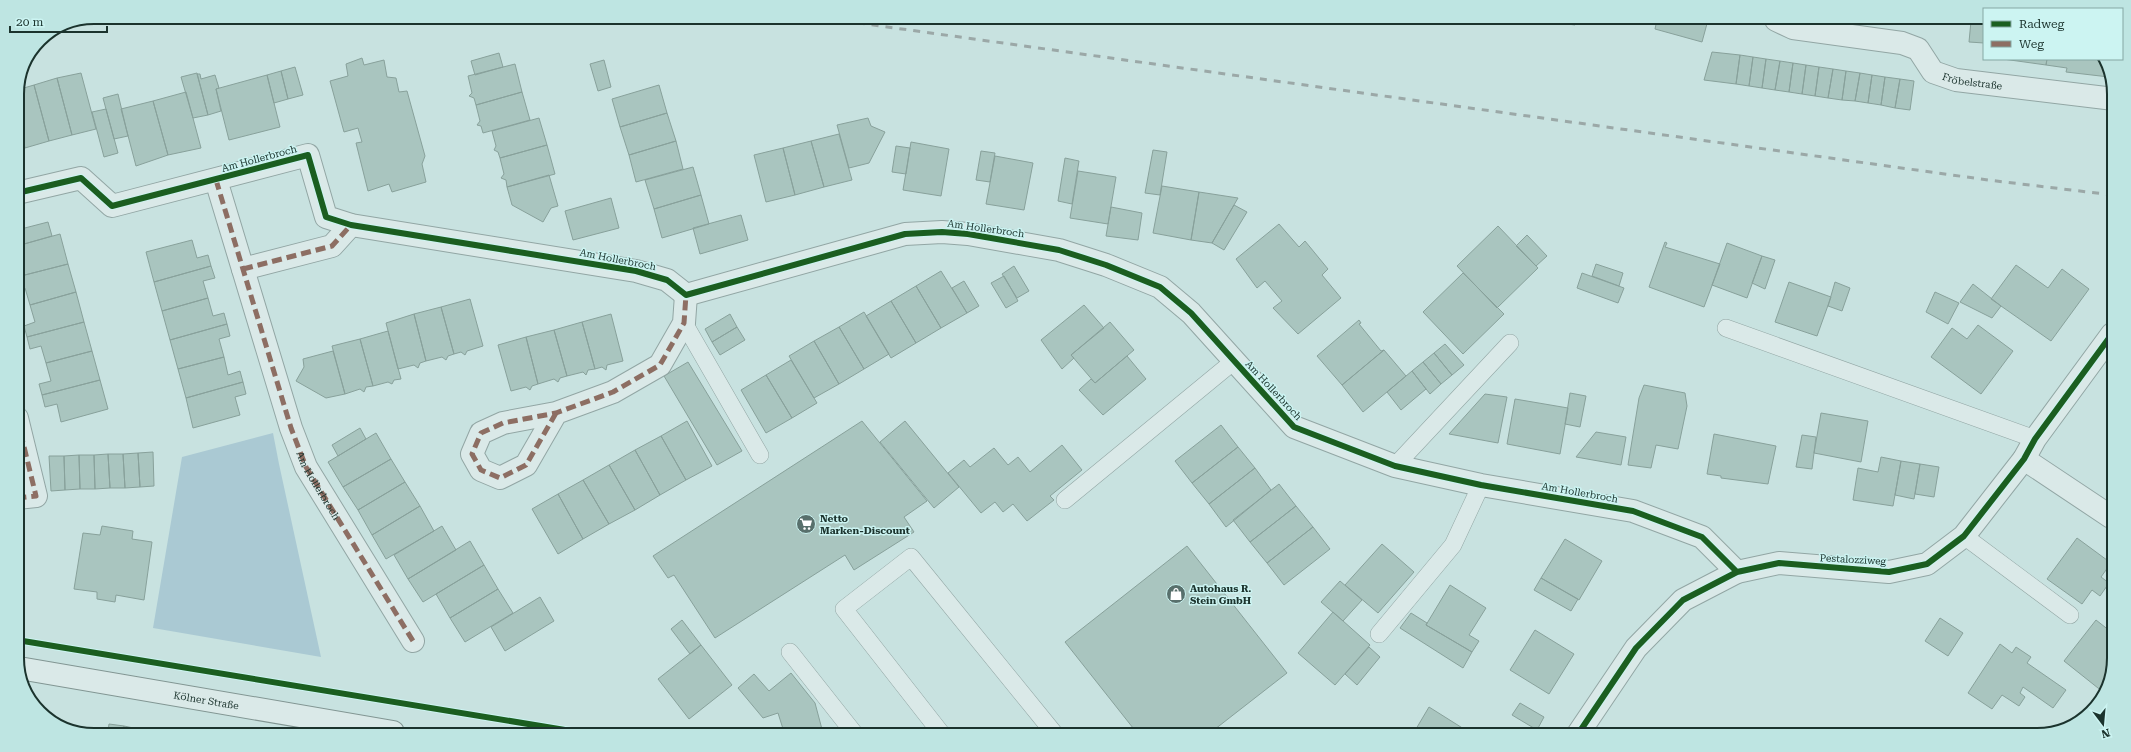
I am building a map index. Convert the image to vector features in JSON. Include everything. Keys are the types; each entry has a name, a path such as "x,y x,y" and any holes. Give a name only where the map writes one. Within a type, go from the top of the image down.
{"street":[{"name":"Fröbelstraße","path":"1784,24 1793,28 1902,43 1918,49 1933,72 1956,80 2107,98"},
{"name":"Am Hollerbroch","path":"24,191 81,178 112,206 308,155 326,217 351,225 636,271 667,280 686,294 905,234 942,232 968,234 1059,250 1106,265 1160,287 1191,313 1294,428 1395,466 1481,485 1633,511 1702,537 1737,572"},
{"name":"Am Hollerbroch","path":"216,180 291,428 306,468 413,642"},
{"path":"243,269 332,246 351,225"},
{"path":"556,413 613,392 660,365 684,323 686,294"},
{"name":"Pestalozziweg","path":"1582,728 1636,648 1667,616 1683,600 1737,572 1779,563 1889,572 1927,564 1964,536 2024,459 2035,439 2107,341"},
{"path":"24,447 36,496 24,497"},
{"path":"2024,459 2107,514"},
{"name":"Kölner Straße","path":"25,669 371,728"}],"lane":[{"path":"684,323 760,455"},
{"path":"1726,328 2035,439"},
{"path":"1395,466 1510,343"},
{"path":"1065,500 1234,361"},
{"path":"1379,634 1453,545 1481,485"},
{"path":"1964,536 2070,615"},
{"path":"937,728 844,609 912,557 1050,728"},
{"path":"790,652 850,728"}],"shaded area":[{"path":"273,433 321,657 153,628 182,457"}],"building":[{"path":"1656,24 1707,24 1702,42 1655,29"},
{"path":"1971,24 1983,24 1983,43 1969,42"},
{"path":"1712,52 1740,55 1736,84 1704,80"},
{"path":"499,53 503,67 475,75 471,61"},
{"path":"1740,55 1753,57 1749,86 1736,84"},
{"path":"1753,57 1766,59 1762,88 1749,86"},
{"path":"362,58 364,65 384,60 387,77 396,78 399,92 407,91 425,156 422,164 426,182 392,192 389,184 368,191 356,143 362,142 358,128 344,132 330,81 348,76 346,64"},
{"path":"1766,59 1780,61 1775,90 1762,88"},
{"path":"604,60 611,87 598,91 590,64"},
{"path":"2010,60 2047,60 2046,65"},
{"path":"2047,60 2098,60 2104,76 2066,72 2067,68 2046,65"},
{"path":"1780,61 1793,63 1789,92 1775,90"},
{"path":"1793,63 1806,65 1802,94 1789,92"},
{"path":"515,64 522,92 476,105 474,98 469,96 472,93 468,76"},
{"path":"1806,65 1819,67 1815,96 1802,94"},
{"path":"295,67 303,95 288,99 281,71"},
{"path":"1819,67 1833,69 1828,98 1815,96"},
{"path":"1833,69 1846,71 1842,100 1828,98"},
{"path":"281,71 288,99 274,103 267,75"},
{"path":"1846,71 1860,73 1855,101 1842,100"},
{"path":"81,73 96,129 72,135 57,78"},
{"path":"197,73 208,115 193,118 181,77"},
{"path":"1860,73 1872,75 1868,103 1855,101"},
{"path":"197,74 200,74 201,79 215,75 219,88 216,89 221,111 208,115"},
{"path":"267,75 280,127 229,140 216,89"},
{"path":"1872,75 1885,77 1881,105 1868,103"},
{"path":"1885,77 1900,79 1895,108 1881,105"},
{"path":"57,78 72,135 49,141 34,85"},
{"path":"1900,79 1914,81 1910,110 1895,108"},
{"path":"34,85 49,141 25,148 24,144 25,88"},
{"path":"659,85 667,113 620,127 612,99"},
{"path":"186,92 201,148 168,155 153,101"},
{"path":"522,92 530,120 483,133 481,126 477,125 480,121 476,105"},
{"path":"118,94 128,136 114,139 103,98"},
{"path":"153,101 168,155 136,166 121,109"},
{"path":"106,109 118,153 104,157 92,112"},
{"path":"667,113 676,141 629,155 620,127"},
{"path":"539,118 547,145 500,158 498,152 494,150 496,146 492,131"},
{"path":"868,118 871,126 885,132 869,163 849,168 837,125"},
{"path":"839,134 852,180 824,187 811,141"},
{"path":"676,141 683,169 636,182 629,155"},
{"path":"811,141 824,187 795,195 783,148"},
{"path":"911,142 949,149 941,196 903,190"},
{"path":"547,145 555,174 507,187 506,180 501,178 504,174 500,158"},
{"path":"896,146 910,148 906,174 892,172"},
{"path":"783,148 795,195 766,202 754,155"},
{"path":"1153,150 1167,152 1160,195 1145,193"},
{"path":"981,151 995,153 990,182 976,180"},
{"path":"995,156 1033,163 1024,210 986,204"},
{"path":"1065,158 1079,161 1072,204 1058,201"},
{"path":"693,167 701,195 654,209 645,180"},
{"path":"1078,171 1116,177 1108,224 1070,218"},
{"path":"549,175 558,206 551,208 543,222 512,205 507,187"},
{"path":"1162,186 1199,192 1191,240 1153,233"},
{"path":"1199,192 1238,198 1212,243 1191,240"},
{"path":"701,195 709,224 662,238 654,209"},
{"path":"611,198 619,228 573,240 565,211"},
{"path":"1234,205 1247,212 1224,250 1212,243"},
{"path":"1111,207 1142,213 1138,240 1106,236"},
{"path":"741,215 748,240 700,254 693,228"},
{"path":"48,222 52,236 24,244 24,228"},
{"path":"1279,224 1299,247 1305,241 1328,269 1322,275 1341,298 1298,334 1273,308 1282,301 1265,281 1257,288 1236,259"},
{"path":"1498,226 1538,268 1497,308 1457,266"},
{"path":"60,234 68,264 24,275 24,244"},
{"path":"1527,235 1547,256 1536,266 1516,246"},
{"path":"192,240 197,258 208,255 211,266 154,282 146,252"},
{"path":"1665,242 1667,243 1665,247 1720,264 1704,307 1649,287"},
{"path":"1727,243 1762,256 1747,298 1712,285"},
{"path":"1762,256 1775,260 1765,289 1752,283"},
{"path":"68,264 76,292 30,305 24,288 24,275"},
{"path":"1596,264 1623,273 1619,286 1592,276"},
{"path":"2016,265 2048,288 2062,269 2089,289 2051,341 1991,299"},
{"path":"211,266 215,278 203,281 208,298 162,311 154,282"},
{"path":"1014,266 1029,291 1017,298 1002,274"},
{"path":"941,271 967,313 941,328 916,286"},
{"path":"1463,273 1504,314 1463,354 1423,312"},
{"path":"1582,273 1624,288 1618,303 1577,288"},
{"path":"1004,276 1018,301 1006,308 991,283"},
{"path":"964,281 979,306 967,313 952,288"},
{"path":"1789,282 1831,297 1817,336 1775,322"},
{"path":"1835,282 1850,288 1842,311 1828,306"},
{"path":"1973,284 2001,306 1992,318 1960,302"},
{"path":"916,286 941,328 916,343 891,301"},
{"path":"76,292 84,322 27,337 24,326 35,322 30,305"},
{"path":"1935,292 1959,303 1948,324 1926,312"},
{"path":"208,298 213,316 224,313 227,324 170,340 162,311"},
{"path":"470,299 483,346 467,351 465,355 461,352 454,354 441,307"},
{"path":"891,301 916,343 891,358 866,316"},
{"path":"1084,305 1104,328 1071,355 1074,358 1062,369 1041,340"},
{"path":"441,307 454,354 448,356 446,360 442,357 426,361 414,314"},
{"path":"864,312 889,354 864,369 839,327"},
{"path":"414,314 426,361 420,363 418,368 414,365 398,369 386,323"},
{"path":"611,314 623,361 607,365 606,370 602,367 595,369 582,322"},
{"path":"730,314 737,327 712,342 705,329"},
{"path":"1359,320 1361,323 1359,324 1381,351 1384,350 1342,385 1317,356"},
{"path":"84,322 92,351 46,363 41,346 30,349 27,337"},
{"path":"582,322 595,369 588,370 586,375 583,372 567,376 554,330"},
{"path":"1110,322 1134,350 1095,383 1071,355"},
{"path":"227,324 230,336 219,339 224,357 178,369 170,340"},
{"path":"1978,325 2013,351 1981,394 1931,357 1952,328 1967,339"},
{"path":"737,327 745,340 720,355 712,342"},
{"path":"839,327 864,369 839,384 814,341"},
{"path":"554,330 567,376 560,378 558,382 554,379 538,384 526,337"},
{"path":"388,331 401,379 394,380 392,384 388,382 373,386 360,339"},
{"path":"526,337 538,384 532,386 530,390 526,387 511,391 498,345"},
{"path":"360,339 373,386 366,387 364,392 360,389 345,394 332,346"},
{"path":"814,341 839,384 814,398 789,356"},
{"path":"1445,344 1464,365 1452,375 1434,353"},
{"path":"1384,350 1406,376 1363,412 1342,385"},
{"path":"92,351 100,380 42,395 39,384 51,381 46,363"},
{"path":"333,351 345,394 326,398 296,381 304,367 303,359"},
{"path":"1434,353 1452,375 1441,384 1423,362"},
{"path":"1127,356 1146,379 1103,415 1079,390 1091,379 1095,383"},
{"path":"224,357 228,375 240,371 243,382 186,398 178,369"},
{"path":"791,360 817,403 792,418 766,375"},
{"path":"688,362 742,451 717,465 664,376"},
{"path":"1423,362 1441,384 1430,394 1412,371"},
{"path":"1412,371 1426,389 1401,410 1387,392"},
{"path":"766,375 792,418 766,433 741,390"},
{"path":"100,380 108,409 61,422 57,404 45,407 42,395"},
{"path":"243,382 246,394 235,397 240,415 193,428 186,398"},
{"path":"1644,385 1685,393 1687,406 1678,449 1656,445 1651,468 1628,465 1639,398"},
{"path":"1570,393 1586,396 1580,427 1565,424"},
{"path":"1485,394 1507,397 1498,443 1449,434"},
{"path":"1515,399 1568,408 1560,454 1507,444"},
{"path":"1821,413 1868,421 1861,462 1814,453"},
{"path":"687,421 712,466 686,480 661,436"},
{"name":"Netto Marken-Discount","path":"862,421 927,501 904,517 914,532 854,570 845,555 715,638 674,575 668,578 653,556"},
{"path":"905,421 959,487 934,508 880,442"},
{"path":"1221,425 1238,447 1192,483 1175,461"},
{"path":"360,428 366,439 338,456 332,445"},
{"path":"1596,432 1626,437 1621,465 1576,457"},
{"path":"376,433 391,459 343,487 328,462"},
{"path":"1714,434 1776,446 1768,484 1721,478 1721,476 1707,474"},
{"path":"1802,435 1816,437 1812,469 1796,467"},
{"path":"661,436 686,480 660,495 635,450"},
{"path":"1062,445 1082,470 1050,496 1054,500 1027,521 1013,504 1003,512 995,502 981,513 948,473 964,460 970,467 994,448 1008,465 1018,457 1030,472"},
{"path":"1238,447 1255,468 1209,504 1192,483"},
{"path":"635,450 660,495 635,510 609,465"},
{"path":"153,452 154,486 140,487 138,453"},
{"path":"138,453 140,487 125,488 123,454"},
{"path":"108,454 123,454 125,488 110,488"},
{"path":"108,454 110,488 95,489 94,455"},
{"path":"79,455 80,489 65,490 64,456"},
{"path":"79,455 94,455 95,489 80,489"},
{"path":"49,456 64,456 65,490 51,491"},
{"path":"1881,457 1901,461 1893,506 1853,500 1858,468 1878,472"},
{"path":"391,459 405,482 358,510 343,487"},
{"path":"1901,461 1920,464 1914,499 1895,495"},
{"path":"1920,464 1939,467 1934,497 1915,494"},
{"path":"609,465 635,510 609,524 583,480"},
{"path":"1255,468 1271,490 1226,527 1209,504"},
{"path":"583,480 609,524 583,539 558,494"},
{"path":"405,482 420,506 372,535 358,510"},
{"path":"1279,484 1296,506 1250,542 1233,520"},
{"path":"558,494 583,539 558,554 532,509"},
{"path":"420,506 434,531 386,559 372,535"},
{"path":"1296,506 1313,527 1267,563 1250,542"},
{"path":"102,526 133,531 132,539 152,542 144,600 116,595 115,602 97,599 97,592 74,589 83,533 100,535"},
{"path":"442,526 456,550 408,579 394,555"},
{"path":"1313,527 1330,549 1284,585 1267,563"},
{"path":"2077,538 2107,560 2107,569 2101,577 2107,582 2107,586 2100,596 2092,590 2082,604 2047,579"},
{"path":"1565,539 1602,561 1579,600 1541,578"},
{"path":"470,541 484,565 423,602 408,579"},
{"path":"1382,544 1414,572 1378,613 1345,585"},
{"name":"Autohaus R. Stein GmbH","path":"1187,546 1287,673 1216,728 1133,728 1065,642"},
{"path":"484,565 498,589 450,618 436,594"},
{"path":"1541,578 1578,599 1571,611 1534,590"},
{"path":"1340,581 1362,600 1343,621 1321,602"},
{"path":"1450,585 1486,608 1469,635 1479,641 1472,652 1426,625"},
{"path":"498,589 513,613 465,642 450,618"},
{"path":"540,597 554,621 505,651 491,627"},
{"path":"1333,612 1370,645 1335,685 1298,653"},
{"path":"1411,613 1427,623 1426,625 1472,652 1463,668 1400,628"},
{"path":"1940,618 1963,633 1948,656 1925,641"},
{"path":"682,620 701,645 690,654 671,629"},
{"path":"2096,620 2107,629 2107,658 2105,676 2100,689 2064,661"},
{"path":"1535,630 1574,654 1549,694 1510,670"},
{"path":"2000,644 2012,653 2016,647 2031,657 2027,663 2066,690 2053,708 2023,687 2020,693 2025,697 2019,706 2002,695 1992,709 1968,693"},
{"path":"701,645 732,685 689,719 658,679"},
{"path":"1369,647 1380,657 1357,685 1345,674"},
{"path":"791,673 815,703 822,728 783,728 778,713 763,718 738,688 754,674 769,691"},
{"path":"1520,703 1544,717 1538,728 1534,728 1512,715"},
{"path":"1429,707 1462,728 1417,728"},
{"path":"109,724 124,726 124,728 108,728"}],"railway":[{"path":"866,24 1988,180 2107,194"}],"marked path":[{"path":"216,180 291,428 306,467 413,641"},
{"path":"243,269 332,246 351,225"},
{"path":"556,413 526,465 500,478 481,470 472,454 481,433 503,423 556,413 613,392 660,365 684,323 686,295"},
{"path":"24,447 36,496 24,497"}],"cycle path":[{"path":"24,191 81,178 112,206 308,155 326,217 351,225 636,271 667,280 686,295 905,234 942,232 968,234 1059,250 1106,265 1160,287 1191,313 1294,427 1395,466 1481,485 1633,511 1702,537 1737,572"},
{"path":"1582,728 1636,648 1683,600 1737,572 1779,563 1889,572 1927,564 1964,536 2024,459 2035,439 2107,341"},
{"path":"24,641 553,728"}],"place":[{"name":"Netto Marken-Discount","path":"806,524"},
{"name":"Autohaus R. Stein GmbH","path":"1176,594"}]}
